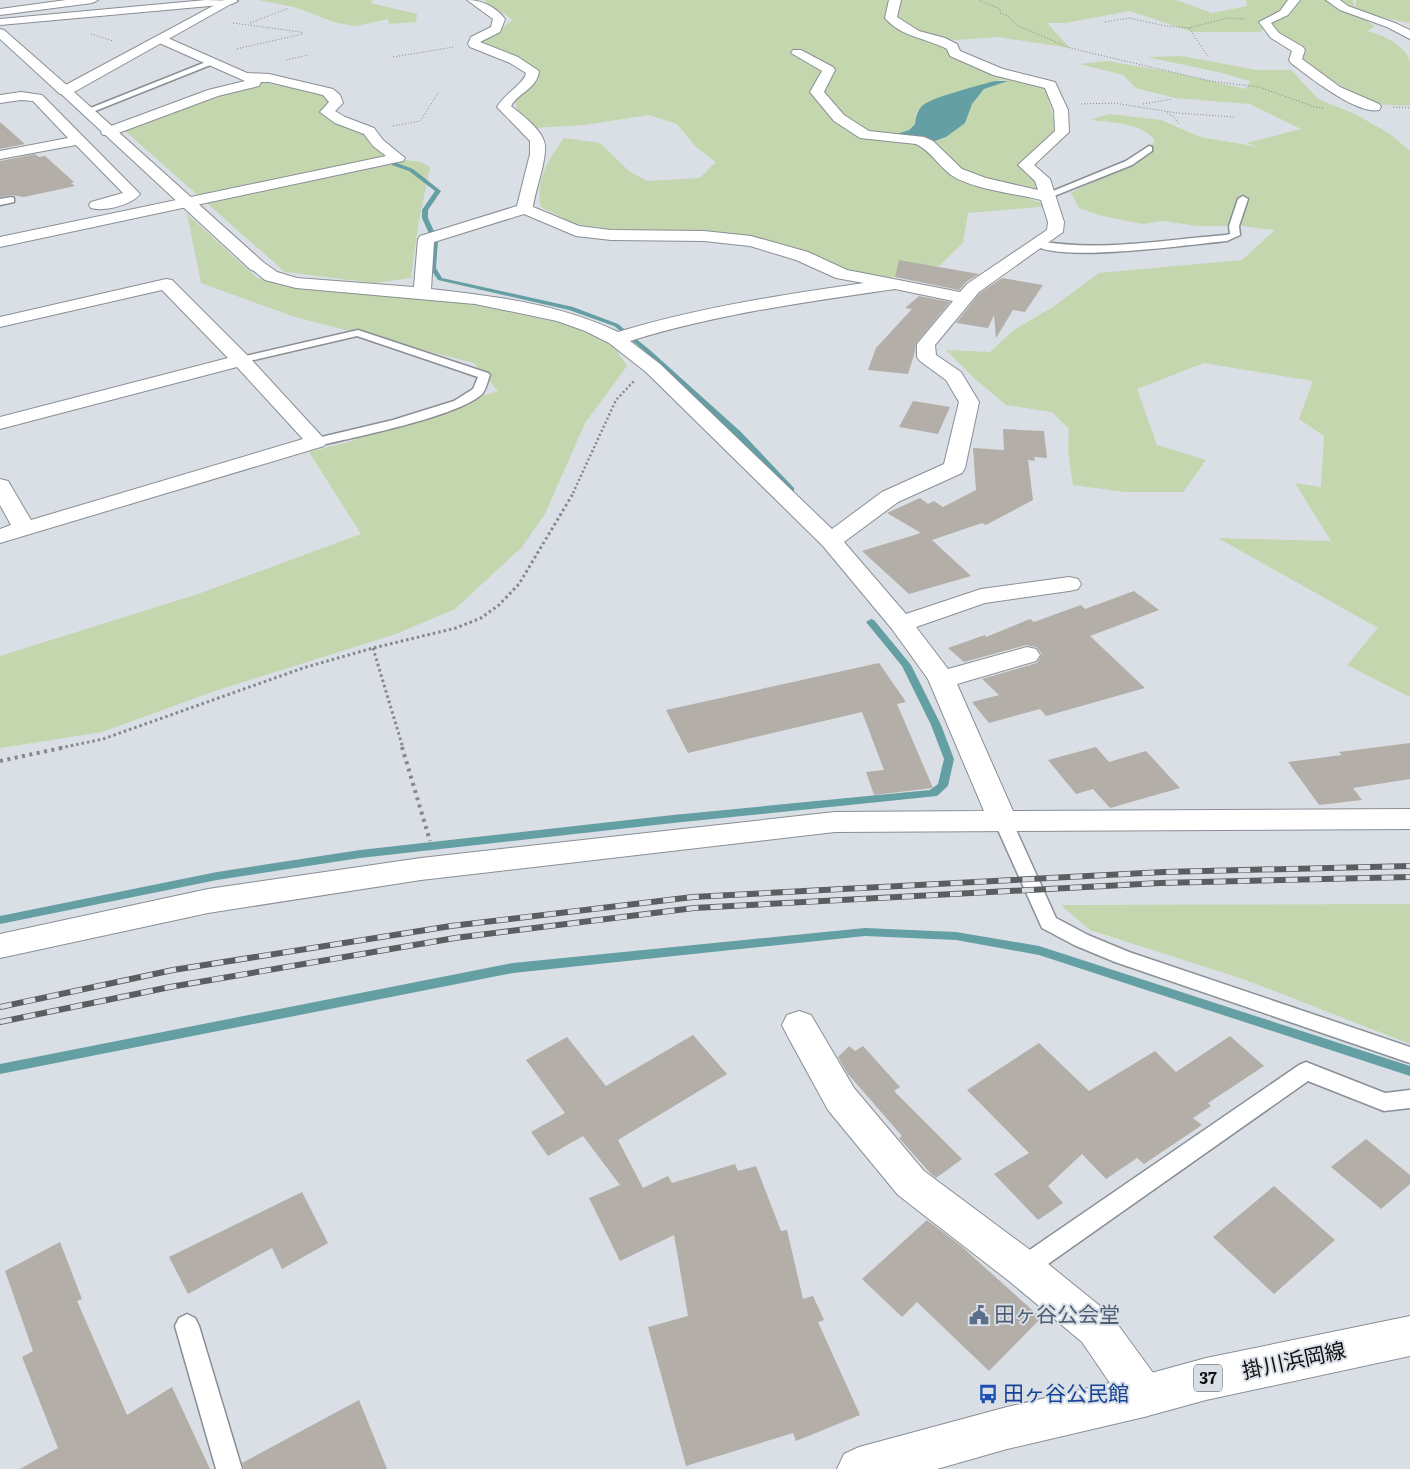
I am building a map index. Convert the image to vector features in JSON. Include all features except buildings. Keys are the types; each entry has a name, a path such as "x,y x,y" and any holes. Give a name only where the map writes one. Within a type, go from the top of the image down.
{"main road":[{"path":"0,6 48,0"},
{"path":"0,12 92,0"},
{"path":"473,0 476,4 494,12 499,19 496,29 475,40 474,44 514,60 533,71 533,77 529,83 508,98 504,107 537,141 538,151 525,196 525,209"},
{"path":"836,537 890,497 954,468 969,402 954,376 927,357 926,344 973,288 1055,232 1056,222 1042,179 1025,165 1062,132 1060,108 1050,85 998,72 954,53 953,47 941,41 915,34 891,18 895,0"},
{"path":"1294,0 1284,13 1266,22 1268,29 1285,43 1299,50 1294,60 1335,90 1374,106"},
{"path":"1332,0 1344,8 1391,25 1410,35"},
{"path":"66,91 232,1"},
{"path":"0,22 232,1"},
{"path":"0,33 257,266 271,276 296,284 422,293 474,299 561,316 592,327 617,339 653,368 836,537 941,680 1002,820"},
{"path":"108,132 213,93 254,83 255,81 161,39"},
{"path":"797,53 829,70 817,92 839,118 855,129 865,134 919,140 928,144 957,172 982,182 1046,196"},
{"path":"0,242 398,158 378,143 369,131 340,120 327,112 336,103 335,98 328,92 270,78 245,76"},
{"path":"0,99 20,96 37,98 132,194 124,199 86,207"},
{"path":"0,155 80,140"},
{"path":"422,293 426,239 525,209 576,231 611,235 704,236 751,241 802,256 842,274 964,298"},
{"path":"0,322 166,284 241,360 317,442 0,536"},
{"path":"617,339 777,301 895,284"},
{"path":"0,423 241,360"},
{"path":"0,486 25,528"},
{"path":"901,624 981,596 1070,584"},
{"path":"941,680 1028,655"},
{"path":"0,946 208,901 420,868 835,822 1410,819"},
{"path":"799,1025 841,1099 910,1183 1023,1268 1096,1328 1144,1396"},
{"name":"掛川浜岡線","path":"877,1466 1007,1428 1144,1396 1206,1379 1410,1336"}],"lane":[{"path":"87,111 214,62"},
{"path":"1046,196 1129,163 1149,149"},
{"path":"1038,244 1062,249 1116,249 1227,238 1235,235 1234,226 1243,199"},
{"path":"0,202 11,200"},
{"path":"241,360 358,333 484,375 478,391 458,404 397,423 317,442"},
{"path":"1002,820 1049,924 1122,957 1410,1055"},
{"path":"1023,1268 1306,1071 1384,1102 1410,1099"},
{"path":"187,1326 229,1469"}],"path":[{"path":"979,0 1000,9 1000,13 1008,16 1016,25 1070,48 1210,81 1259,87 1315,107 1339,109 1374,106 1410,108"},
{"path":"248,24 289,8"},
{"path":"201,57 303,34 302,32 233,23 205,16"},
{"path":"1105,22 1129,18 1166,26 1189,28 1236,18 1266,22"},
{"path":"1189,28 1209,58"},
{"path":"393,57 474,44"},
{"path":"369,131 420,121 439,92"},
{"path":"1136,105 1172,99"},
{"path":"1060,108 1090,102 1136,105 1161,110 1234,117"},
{"path":"1161,110 1173,116 1179,124"},
{"path":"0,761 102,739 303,668 373,648 456,628 481,618 499,605 519,584 569,503 616,400 635,380 653,368"},
{"path":"373,648 431,840"}],"green space":[{"path":"258,0 374,0 370,3 417,14 416,22 389,24 388,19 356,26 337,23 294,7"},
{"path":"485,0 1176,0 1212,13 1247,6 1246,0 1353,0 1355,9 1356,0 1410,0 1410,23 1357,13 1375,27 1366,31 1392,41 1407,56 1410,62 1410,106 1374,104 1295,60 1299,50 1269,24 1260,32 1193,32 1130,11 1065,23 1047,23 1070,48 997,37 941,41 917,35 927,41 953,47 950,55 1044,84 1054,120 1062,123 1062,128 1025,165 1046,196 982,182 1050,206 968,213 963,243 940,265 890,278 845,270 806,252 756,237 695,232 631,232 575,224 541,207 540,187 545,170 564,138 600,143 629,171 647,181 700,178 716,162 696,147 677,124 649,115 584,125 534,128 518,112 514,98 537,81 540,73 525,62 482,41 513,20","holes":["1001,80 1007,81 984,89 946,137 928,144 889,136 909,130 915,124 917,112 931,102 969,88"]},
{"path":"1182,56 1256,70 1291,70 1318,99 1357,115 1390,134 1410,151 1410,697 1347,665 1378,628 1218,538 1331,541 1295,483 1321,487 1324,436 1299,419 1313,381 1204,363 1137,389 1157,445 1206,460 1183,492 1125,492 1073,485 1068,450 1069,429 1052,412 1006,405 973,377 946,350 990,352 1014,330 1053,307 1099,273 1242,260 1275,230 1240,226 1199,226 1162,221 1143,224 1102,216 1079,208 1071,193 1098,179 1128,167 1155,141 1143,130 1126,124 1090,120 1109,114 1161,120 1200,137 1259,147 1246,143 1301,129 1250,104 1175,98 1136,88 1123,75 1080,64 1107,61 1171,72 1246,89 1250,81 1218,72 1147,57"},
{"path":"262,82 319,93 328,99 323,112 333,122 355,129 397,159 421,162 430,167 418,226 411,278 374,283 285,272 124,130"},
{"path":"187,214 257,278 301,289 461,302 570,325 614,347 627,366 585,423 545,514 522,547 455,609 396,634 215,691 102,732 0,748 0,656 198,594 361,534 309,452 352,441 381,428 498,391 474,363 295,317 201,283"},
{"path":"1410,904 1410,1044 1246,980 1090,930 1061,905"}],"water":[{"path":"995,81 1008,81 984,89 972,104 965,123 946,137 932,142 888,137 909,130 915,124 919,110 927,103 945,95"}],"waterway":[{"path":"394,164 411,170 438,191 425,210 425,218 435,240 433,268 440,279 571,308 616,325 649,352 738,434 791,490"},
{"path":"0,920 217,876 360,854 673,819 933,793 943,786 949,759 936,725 906,665 871,622"},
{"path":"0,1069 513,968 865,932 956,936 1039,951 1410,1071"}],"railway":[{"path":"0,1007 173,970 451,926 693,897 1164,872 1410,866"},
{"path":"0,1022 170,987 455,938 694,908 1160,883 1410,877"}],"place":[{"name":"田ヶ谷公会堂","path":"979,1315"},
{"name":"田ヶ谷公民館","path":"988,1394"}]}
